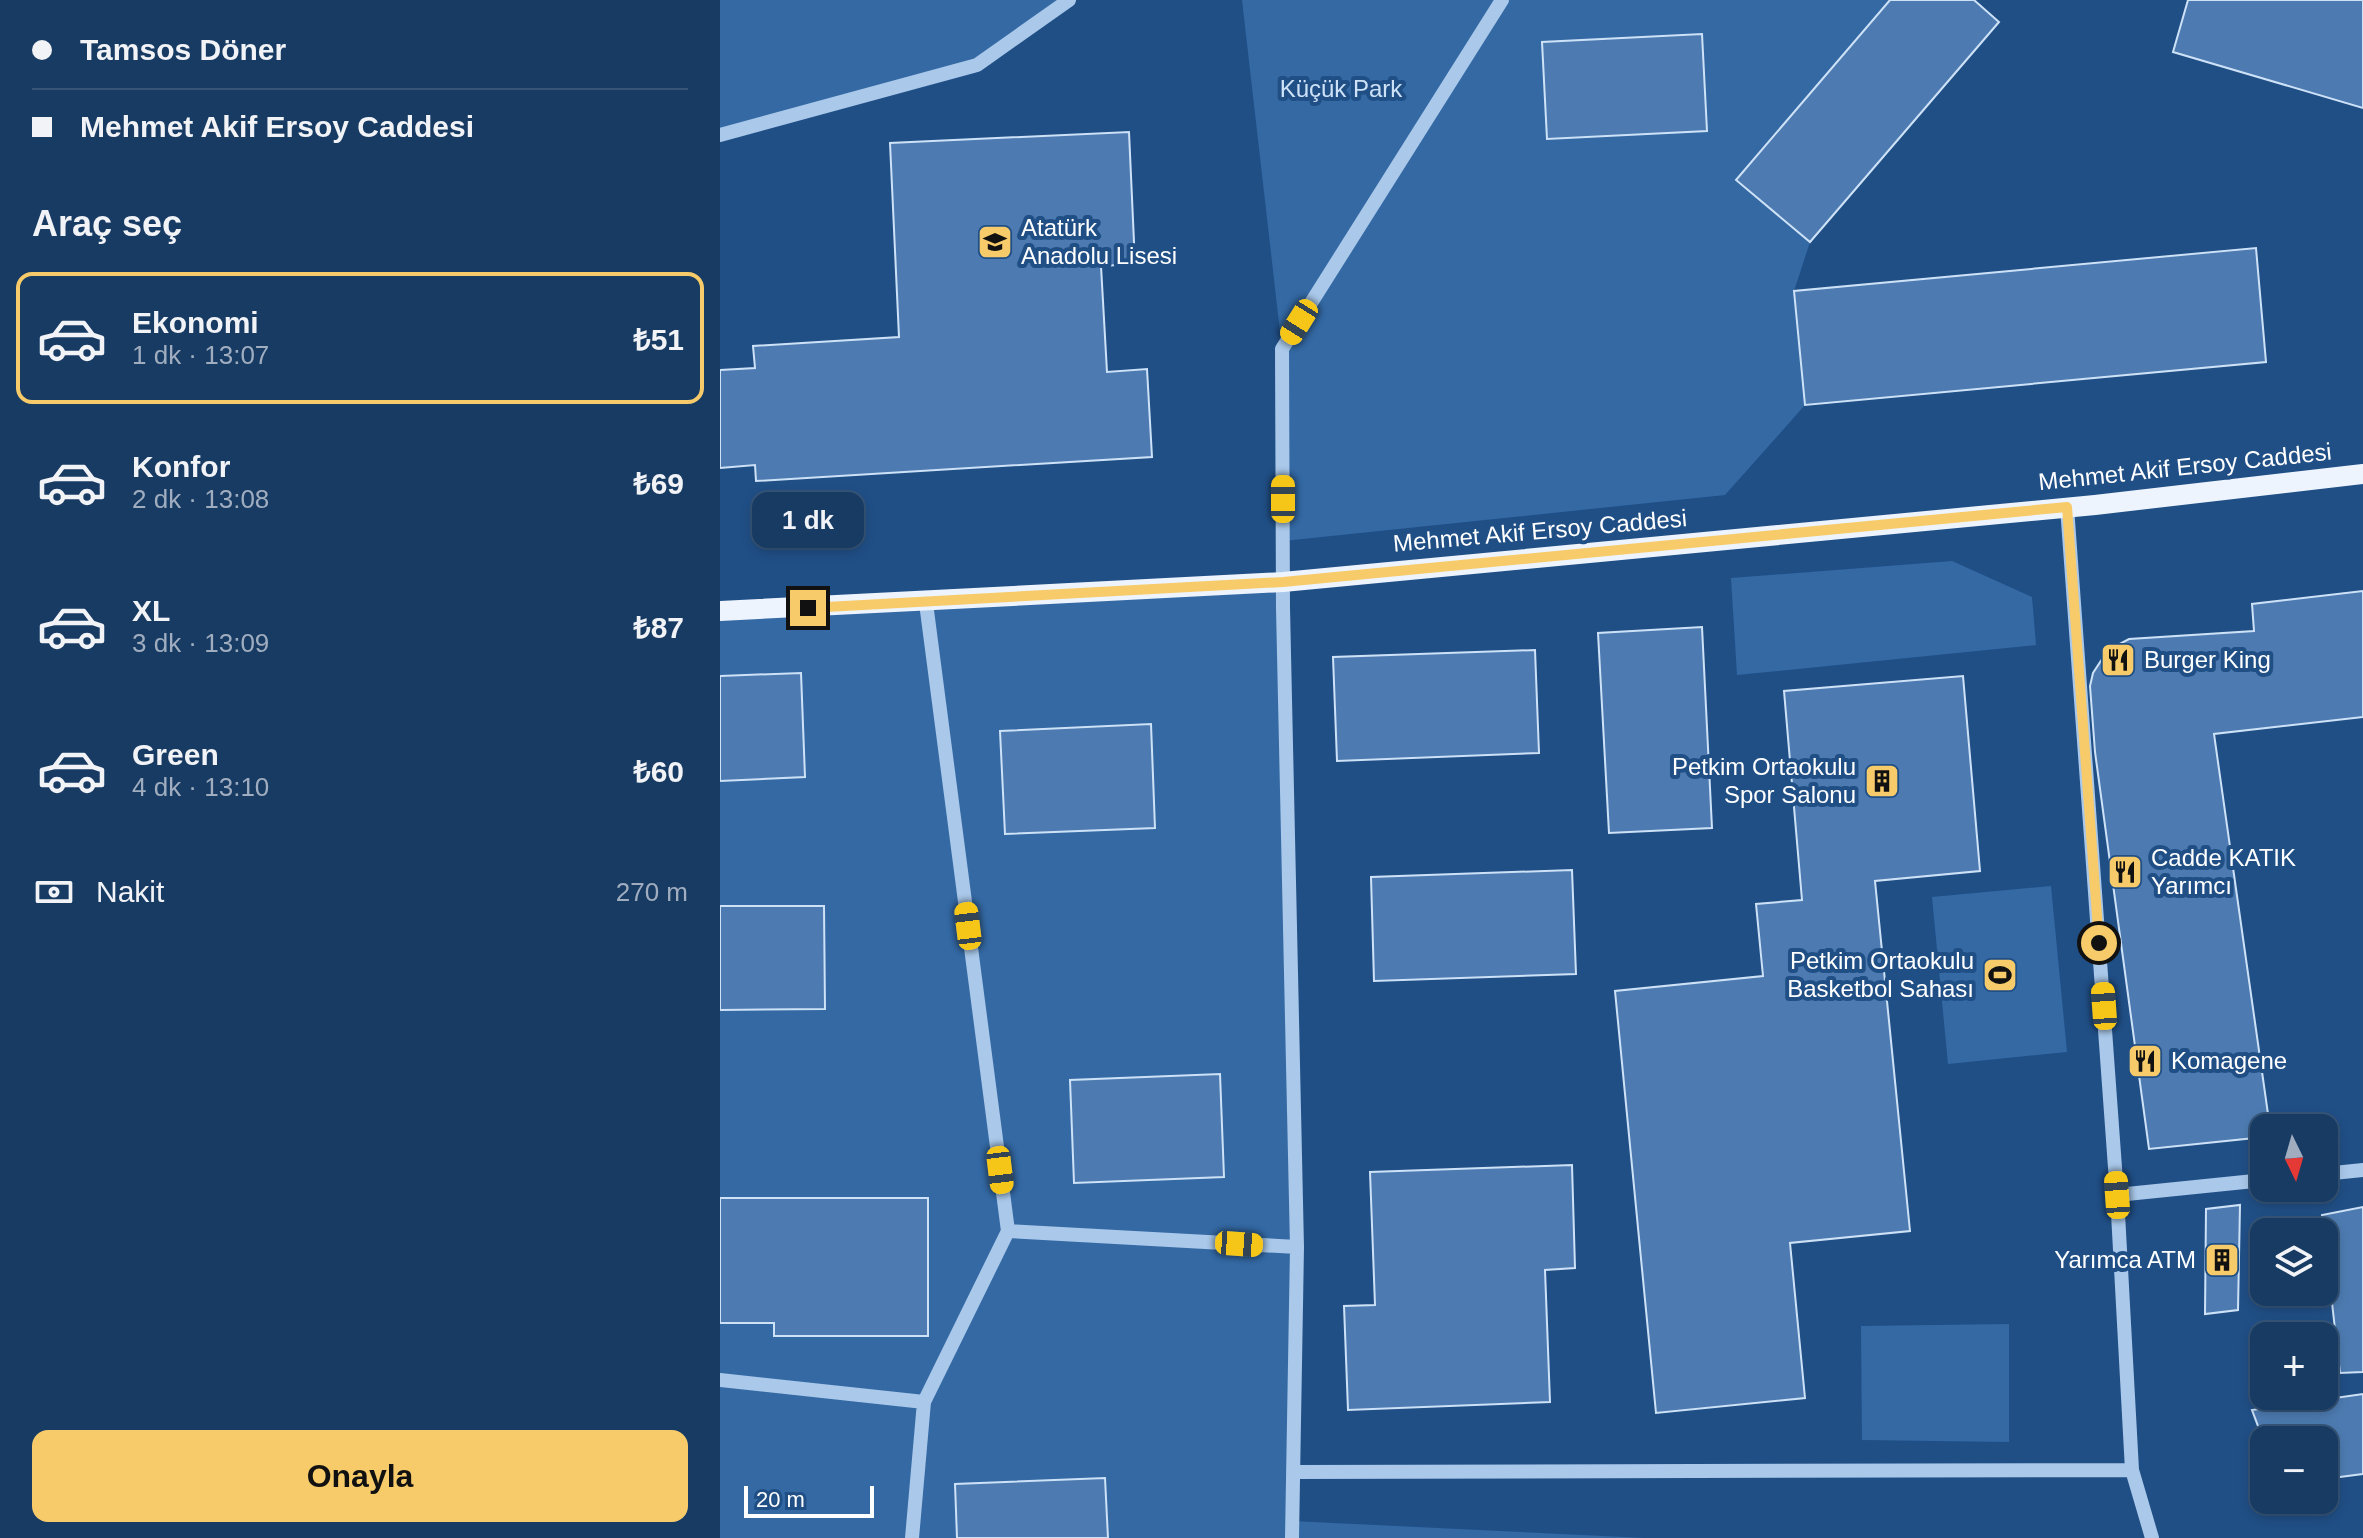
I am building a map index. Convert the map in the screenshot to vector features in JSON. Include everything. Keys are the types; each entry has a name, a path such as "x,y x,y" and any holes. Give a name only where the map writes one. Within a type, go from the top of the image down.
{"main road":[{"name":"Mehmet Akif Ersoy Caddesi","path":"720,611 926,603 1283,582 2067,507 2363,474"}],"street":[{"path":"720,135 977,65 1069,0"},
{"path":"1292,1538 1297,1247 1283,582 1282,349 1502,0"},
{"path":"2067,507 2117,1195 2132,1470 2152,1538"},
{"path":"912,1538 924,1402 1008,1231 926,603"},
{"path":"2338,1173 2363,1170"},
{"path":"2117,1195 2250,1181"},
{"path":"1008,1231 1297,1247"},
{"path":"720,1380 924,1402"},
{"path":"1293,1472 2132,1470"}],"green space":[{"path":"720,0 1069,0 977,65 720,135"},
{"name":"Küçük Park","path":"1242,0 1890,0 1736,179 1810,242 1794,291 1805,405 1725,495 1283,541 1282,349"},
{"path":"1952,561 2032,597 2036,645 1737,675 1731,578"},
{"path":"1283,582 1297,1247 1292,1521 1645,1538 720,1538 720,611"},
{"name":"Petkim Ortaokulu Basketbol Sahası","path":"2051,886 2067,1052 1948,1064 1932,897"},
{"path":"2009,1324 2009,1442 1862,1440 1861,1326"}],"building":[{"path":"1890,0 1974,0 1999,22 1810,242 1736,180"},
{"path":"2188,0 2363,0 2363,108 2173,52"},
{"path":"1702,34 1707,131 1547,139 1542,42"},
{"path":"1129,132 1135,264 1101,266 1107,372 1147,369 1152,457 756,481 755,465 720,468 720,370 755,368 753,346 899,337 890,143"},
{"path":"2256,248 2266,362 1805,405 1794,291"},
{"path":"2363,591 2363,717 2214,734 2268,1114 2250,1114 2250,1138 2149,1149 2095,752 2090,686 2093,673 2108,650 2129,639 2254,631 2252,604"},
{"path":"1702,627 1712,828 1609,833 1598,633"},
{"path":"1535,650 1539,753 1337,761 1333,657"},
{"path":"801,673 805,777 720,781 720,676"},
{"path":"1963,676 1980,871 1875,881 1910,1231 1790,1243 1805,1398 1656,1413 1615,991 1763,976 1756,904 1802,900 1784,691"},
{"path":"1151,724 1155,828 1005,834 1000,731"},
{"path":"1572,870 1576,974 1374,981 1371,877"},
{"path":"720,906 824,906 825,1009 720,1010"},
{"path":"1220,1074 1224,1177 1074,1183 1070,1080"},
{"path":"1572,1165 1575,1268 1545,1270 1550,1402 1348,1410 1344,1306 1375,1305 1370,1172"},
{"path":"720,1198 928,1198 928,1336 774,1336 774,1323 720,1323"},
{"name":"Yarımca ATM","path":"2240,1205 2238,1310 2205,1314 2206,1209"},
{"path":"2363,1207 2363,1372 2340,1373 2338,1322 2334,1322 2332,1306 2338,1306 2338,1218 2322,1218 2322,1215"},
{"path":"2363,1394 2363,1474 2338,1477 2338,1426 2258,1426 2252,1410 2338,1410 2338,1398"},
{"path":"1105,1478 1108,1538 957,1538 955,1484"}],"place":[{"name":"Atatürk Anadolu Lisesi","path":"995,242"},
{"name":"Burger King","path":"2118,660"},
{"name":"Petkim Ortaokulu Spor Salonu","path":"1882,781"},
{"name":"Cadde KATIK Yarımcı","path":"2125,872"},
{"name":"Petkim Ortaokulu Basketbol Sahası","path":"2000,975"},
{"name":"Komagene","path":"2145,1061"},
{"name":"Yarımca ATM","path":"2222,1260"}],"route":[{"path":"808,608 1283,582 2067,507 2099,943"}]}
